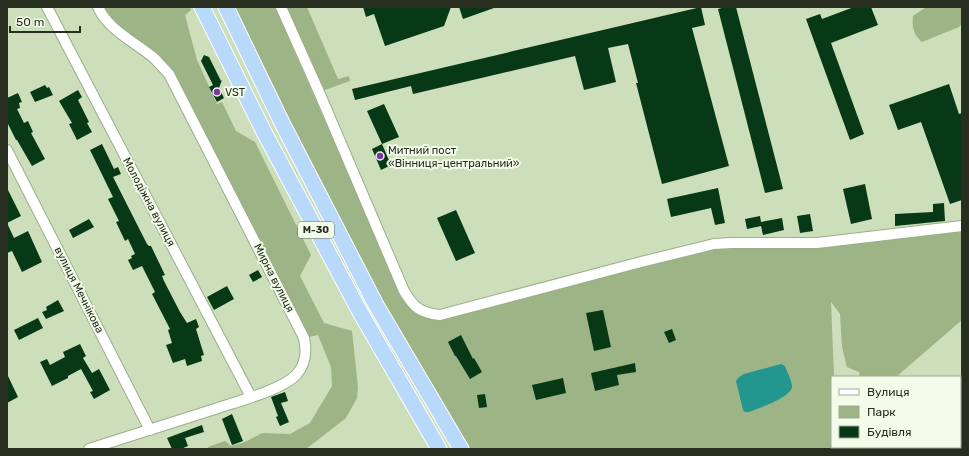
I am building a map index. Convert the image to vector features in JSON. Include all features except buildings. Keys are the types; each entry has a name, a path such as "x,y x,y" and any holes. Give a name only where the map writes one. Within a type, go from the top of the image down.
{"highway":[{"name":"М-30","path":"202,7 264,132 360,312 439,449"},
{"name":"М-30","path":"226,7 282,125 376,305 461,449"}],"street":[{"name":"Молодіжна вулиця","path":"47,7 251,397"},
{"name":"Мирна вулиця","path":"89,449 251,397 285,384 297,374 306,357 304,338 169,74 154,58 109,24 102,16 98,7"},
{"path":"281,7 404,291 416,307 427,313 440,314 714,244 817,243 962,226"},
{"name":"вулиця Мечнікова","path":"7,150 150,430"}],"green space":[{"path":"98,7 190,7 191,10 185,15 197,60 217,104 222,102 236,131 255,142 311,255 300,276 324,323 352,331 358,387 357,398 346,418 306,449 207,449 208,447 225,441 231,446 245,442 262,433 290,434 310,423 332,386 331,367 318,335 304,338 169,74"},
{"path":"234,7 275,7 398,287 427,313 714,244 817,243 962,226 962,320 897,376 860,376 859,372 847,367 842,347 840,314 831,302 834,376 831,376 832,449 467,449 382,302 287,120"},
{"path":"281,7 307,7 338,79 349,76 350,81 319,92"},
{"path":"926,7 962,7 962,23 959,27 922,42 914,30 913,16"}],"water":[{"path":"781,364 785,366 790,379 792,387 790,391 774,402 749,412 745,412 743,410 736,381 739,377 744,374"}],"place":[{"name":"VST","path":"217,92"},
{"name":"Митний пост «Вінниця-центральний»","path":"380,156"}]}
